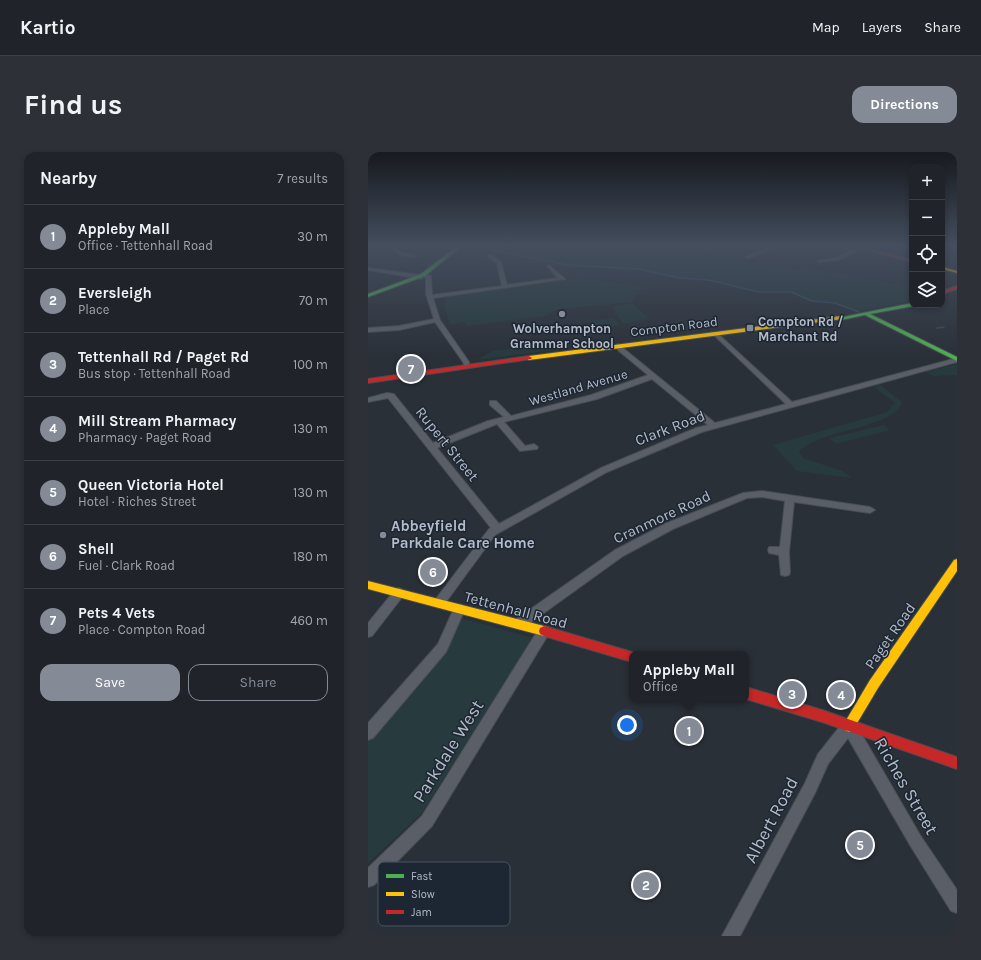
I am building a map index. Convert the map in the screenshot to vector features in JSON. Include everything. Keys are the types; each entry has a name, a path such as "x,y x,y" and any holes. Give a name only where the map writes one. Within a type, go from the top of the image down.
{"main road":[{"path":"368,296 404,283"},
{"path":"945,292 957,287"},
{"name":"Compton Road","path":"368,381 618,346 867,315 909,306"},
{"name":"Clark Road","path":"867,315 957,359"},
{"name":"Paget Road","path":"849,726 874,684 957,563"},
{"name":"Tettenhall Road","path":"368,585 519,624 629,656"},
{"path":"749,694 957,763"}],"street":[{"path":"429,283 430,297 437,320 466,362 467,367"},
{"path":"504,283 505,287"},
{"path":"430,297 536,283"},
{"path":"368,330 399,328 437,320"},
{"path":"716,334 791,405"},
{"path":"618,346 714,426"},
{"name":"Clark Road","path":"439,603 488,536 497,528 604,470 674,440 714,426 957,359"},
{"name":"Westland Avenue","path":"432,448 498,421 594,397 653,376"},
{"name":"Rupert Street","path":"368,400 391,396 497,528"},
{"path":"493,403 509,418"},
{"path":"498,421 523,449 534,447"},
{"name":"Cranmore Road","path":"519,624 619,553 670,526 746,495 762,494 870,510"},
{"path":"785,572 784,552 790,498"},
{"path":"773,550 784,552"},
{"path":"368,632 399,593"},
{"path":"368,733 442,648 458,609"},
{"name":"Parkdale West","path":"385,862 427,821 544,631"},
{"name":"Riches Street","path":"849,726 915,840 957,905"},
{"name":"Albert Road","path":"731,936 810,788 823,759 849,726"},
{"name":"Parkdale West","path":"368,879 378,869"}],"green space":[{"path":"547,283 613,283 648,288 635,291 636,295 634,295 635,297 632,302 558,309 545,316 467,326 464,322 451,325 444,307 447,295"},
{"path":"720,283 888,283 909,286 909,302 855,312 835,303 812,301 791,292 758,292"},
{"path":"632,303 649,319 624,324 617,316 613,307"},
{"path":"613,318 620,324 613,327 607,334 601,335 596,325 592,325 590,321"},
{"path":"540,344 554,345 562,349 477,360 492,351"},
{"path":"957,364 957,375 934,376 926,372"},
{"path":"880,385 902,402 896,411 886,418 823,438 809,444 799,452 803,458 842,471 853,478 797,471 773,445 887,412 895,403 874,387"},
{"path":"884,425 890,430 836,444 830,438"},
{"path":"461,618 533,638 421,814 368,863 368,741 446,650"}],"waterway":[{"path":"720,283 758,292 791,292 812,301 835,303 859,312"},
{"path":"937,328 944,327"}],"traffic: fast":[{"path":"368,296 403,283"},
{"path":"841,318 909,306"},
{"path":"867,315 957,359"}],"traffic: slow":[{"path":"529,358 841,318"},
{"path":"849,726 874,684 957,563"},
{"path":"368,585 544,631"}],"traffic: jam":[{"path":"945,292 957,287"},
{"path":"368,381 529,358"},
{"path":"544,631 629,656"},
{"path":"749,694 822,716 957,763"}],"place":[{"name":"Wolverhampton Grammar School","path":"562,314"},
{"name":"Compton Rd / Marchant Rd","path":"750,328"},
{"name":"Pets 4 Vets","path":"411,369"},
{"name":"Abbeyfield Parkdale Care Home","path":"383,535"},
{"name":"Shell","path":"433,572"},
{"name":"Tettenhall Rd / Paget Rd","path":"792,694"},
{"name":"Mill Stream Pharmacy","path":"841,695"},
{"name":"Appleby Mall","path":"689,731"},
{"name":"Queen Victoria Hotel","path":"860,845"},
{"name":"Eversleigh","path":"646,885"}]}
